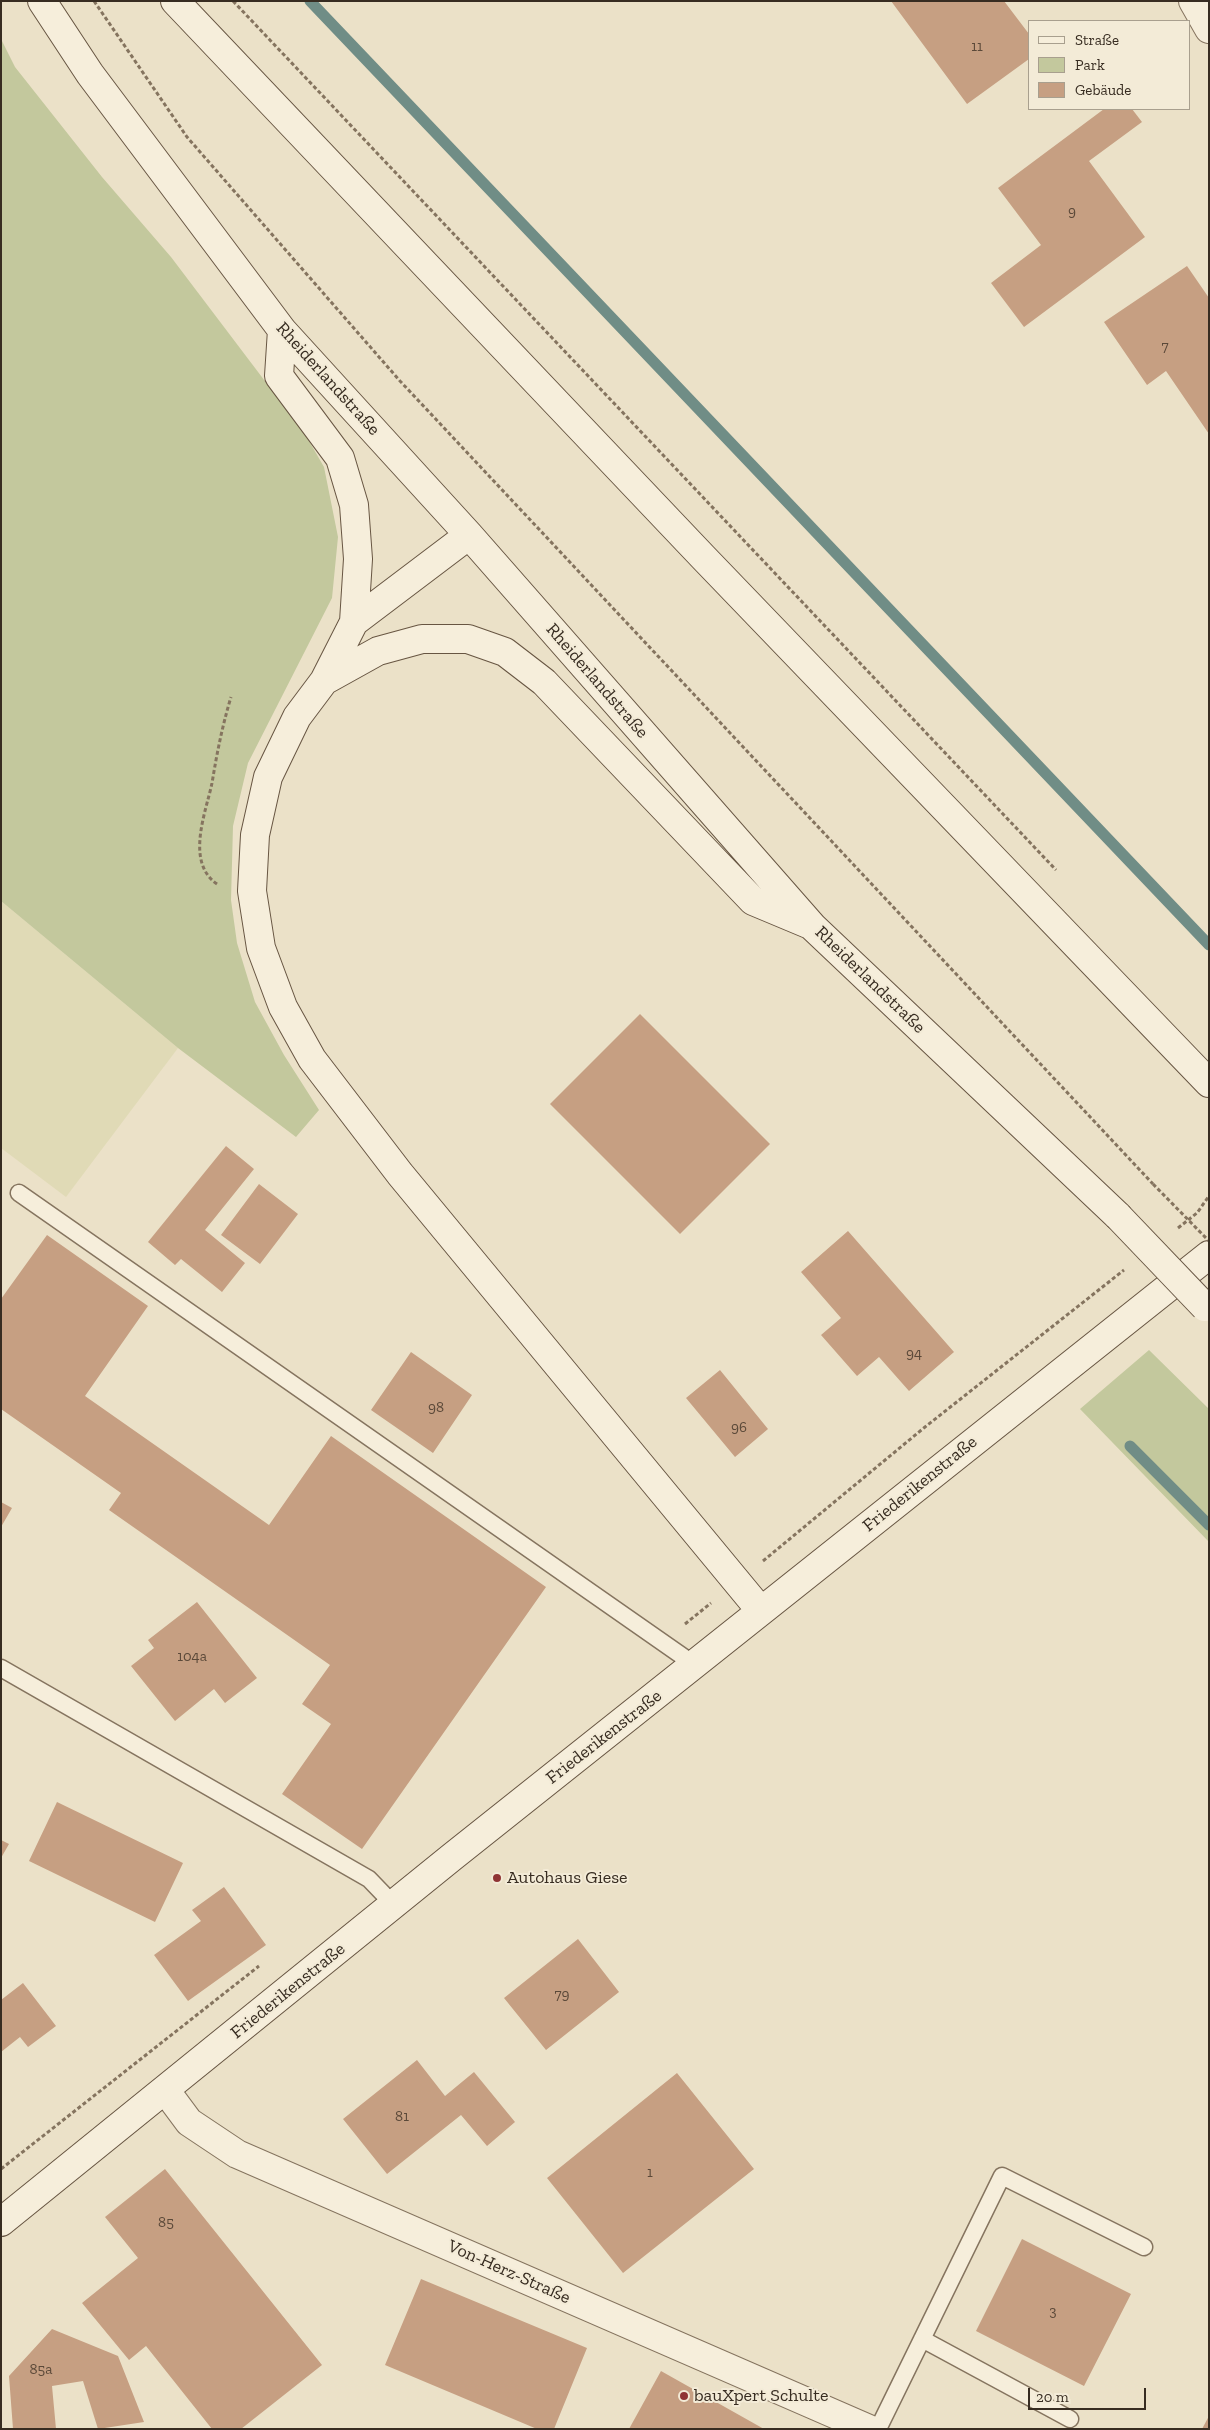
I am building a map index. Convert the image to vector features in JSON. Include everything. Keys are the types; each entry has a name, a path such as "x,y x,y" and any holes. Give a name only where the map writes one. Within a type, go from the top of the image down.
{"main road":[{"name":"Rheiderlandstraße","path":"42,1 90,74 282,330 469,535 813,927 1118,1216 1207,1309"},
{"path":"175,1 717,572 1209,1083"},
{"path":"1193,1 1209,30"},
{"path":"282,330 279,376 340,458 354,505 358,559 354,622 324,680 297,717 268,777 255,835 252,891 261,948 283,1007 312,1059 400,1174 761,1611"},
{"path":"354,622 469,535"},
{"path":"324,680 378,651 422,639 468,639 505,652 544,682 753,901 813,927"},
{"name":"Friederikenstraße","path":"1,2222 761,1611 1209,1255"},
{"name":"Von-Herz-Straße","path":"166,2091 189,2122 237,2154 869,2429"}],"lane":[{"path":"19,1193 695,1665"},
{"path":"1,1668 369,1879 394,1905"},
{"path":"878,2429 1002,2176 1144,2247"},
{"path":"922,2339 1070,2419"}],"path":[{"path":"94,1 187,137 400,381 1153,1184 1209,1241"},
{"path":"233,1 1060,874"},
{"path":"230,697 216,748 211,785 199,837 206,874 216,883 231,888 252,891"},
{"path":"1174,1231 1197,1213 1209,1196"},
{"path":"662,1642 738,1582 925,1427 1130,1266"},
{"path":"1,2169 259,1965"}],"shaded area":[{"path":"1,901 178,1048 66,1197 1,1148"}],"green space":[{"path":"1,39 15,67 102,177 171,257 305,434 324,467 338,537 332,598 248,763 233,826 231,900 237,943 255,1002 284,1055 319,1110 296,1137 178,1048 1,901"},
{"path":"1149,1350 1209,1409 1209,1542 1080,1409"}],"building":[{"path":"891,1 1004,1 1028,33 1028,60 967,104"},
{"path":"1103,110 1133,110 1142,122 1089,161 1145,237 1024,327 991,283 1041,245 998,188"},
{"path":"1187,266 1209,298 1209,434 1166,371 1147,385 1104,322"},
{"path":"640,1014 770,1144 680,1234 550,1104"},
{"path":"226,1146 254,1169 205,1230 245,1263 222,1292 181,1259 175,1265 148,1242"},
{"path":"259,1184 298,1214 260,1264 221,1235"},
{"path":"848,1231 954,1352 909,1391 879,1357 857,1376 821,1335 841,1318 801,1272"},
{"path":"47,1235 148,1306 85,1396 269,1525 331,1436 546,1587 362,1849 282,1794 331,1724 302,1704 330,1665 109,1510 121,1493 1,1409 1,1299"},
{"path":"411,1352 472,1395 433,1453 371,1410"},
{"path":"720,1370 768,1429 735,1457 686,1398"},
{"path":"1,1502 12,1508 1,1527"},
{"path":"197,1602 257,1678 225,1703 214,1689 175,1721 131,1666 154,1648 148,1640"},
{"path":"57,1802 183,1863 155,1922 29,1861"},
{"path":"1,1840 9,1844 1,1858"},
{"path":"224,1887 266,1945 188,2001 154,1955 201,1921 192,1910"},
{"path":"578,1939 619,1992 546,2050 504,1998"},
{"path":"23,1983 56,2026 28,2047 20,2037 1,2052 1,2000"},
{"path":"417,2060 445,2096 474,2072 515,2122 487,2146 461,2115 387,2174 343,2119"},
{"path":"677,2073 754,2169 623,2273 547,2178"},
{"path":"165,2169 322,2365 241,2429 212,2429 146,2346 129,2360 82,2303 138,2258 105,2217"},
{"path":"1022,2239 1131,2294 1084,2386 976,2331"},
{"path":"421,2279 587,2348 554,2429 537,2429 385,2365"},
{"path":"52,2329 118,2356 144,2422 98,2429 83,2381 52,2386 56,2429 13,2429 9,2376"},
{"name":"bauXpert Schulte","path":"661,2371 764,2429 629,2429"},
{"path":"1209,2416 1209,2429 1202,2429"}],"waterway":[{"path":"310,1 1209,945"},
{"path":"1130,1446 1209,1525"}],"place":[{"name":"Autohaus Giese","path":"497,1878"},
{"name":"bauXpert Schulte","path":"684,2396"}]}
